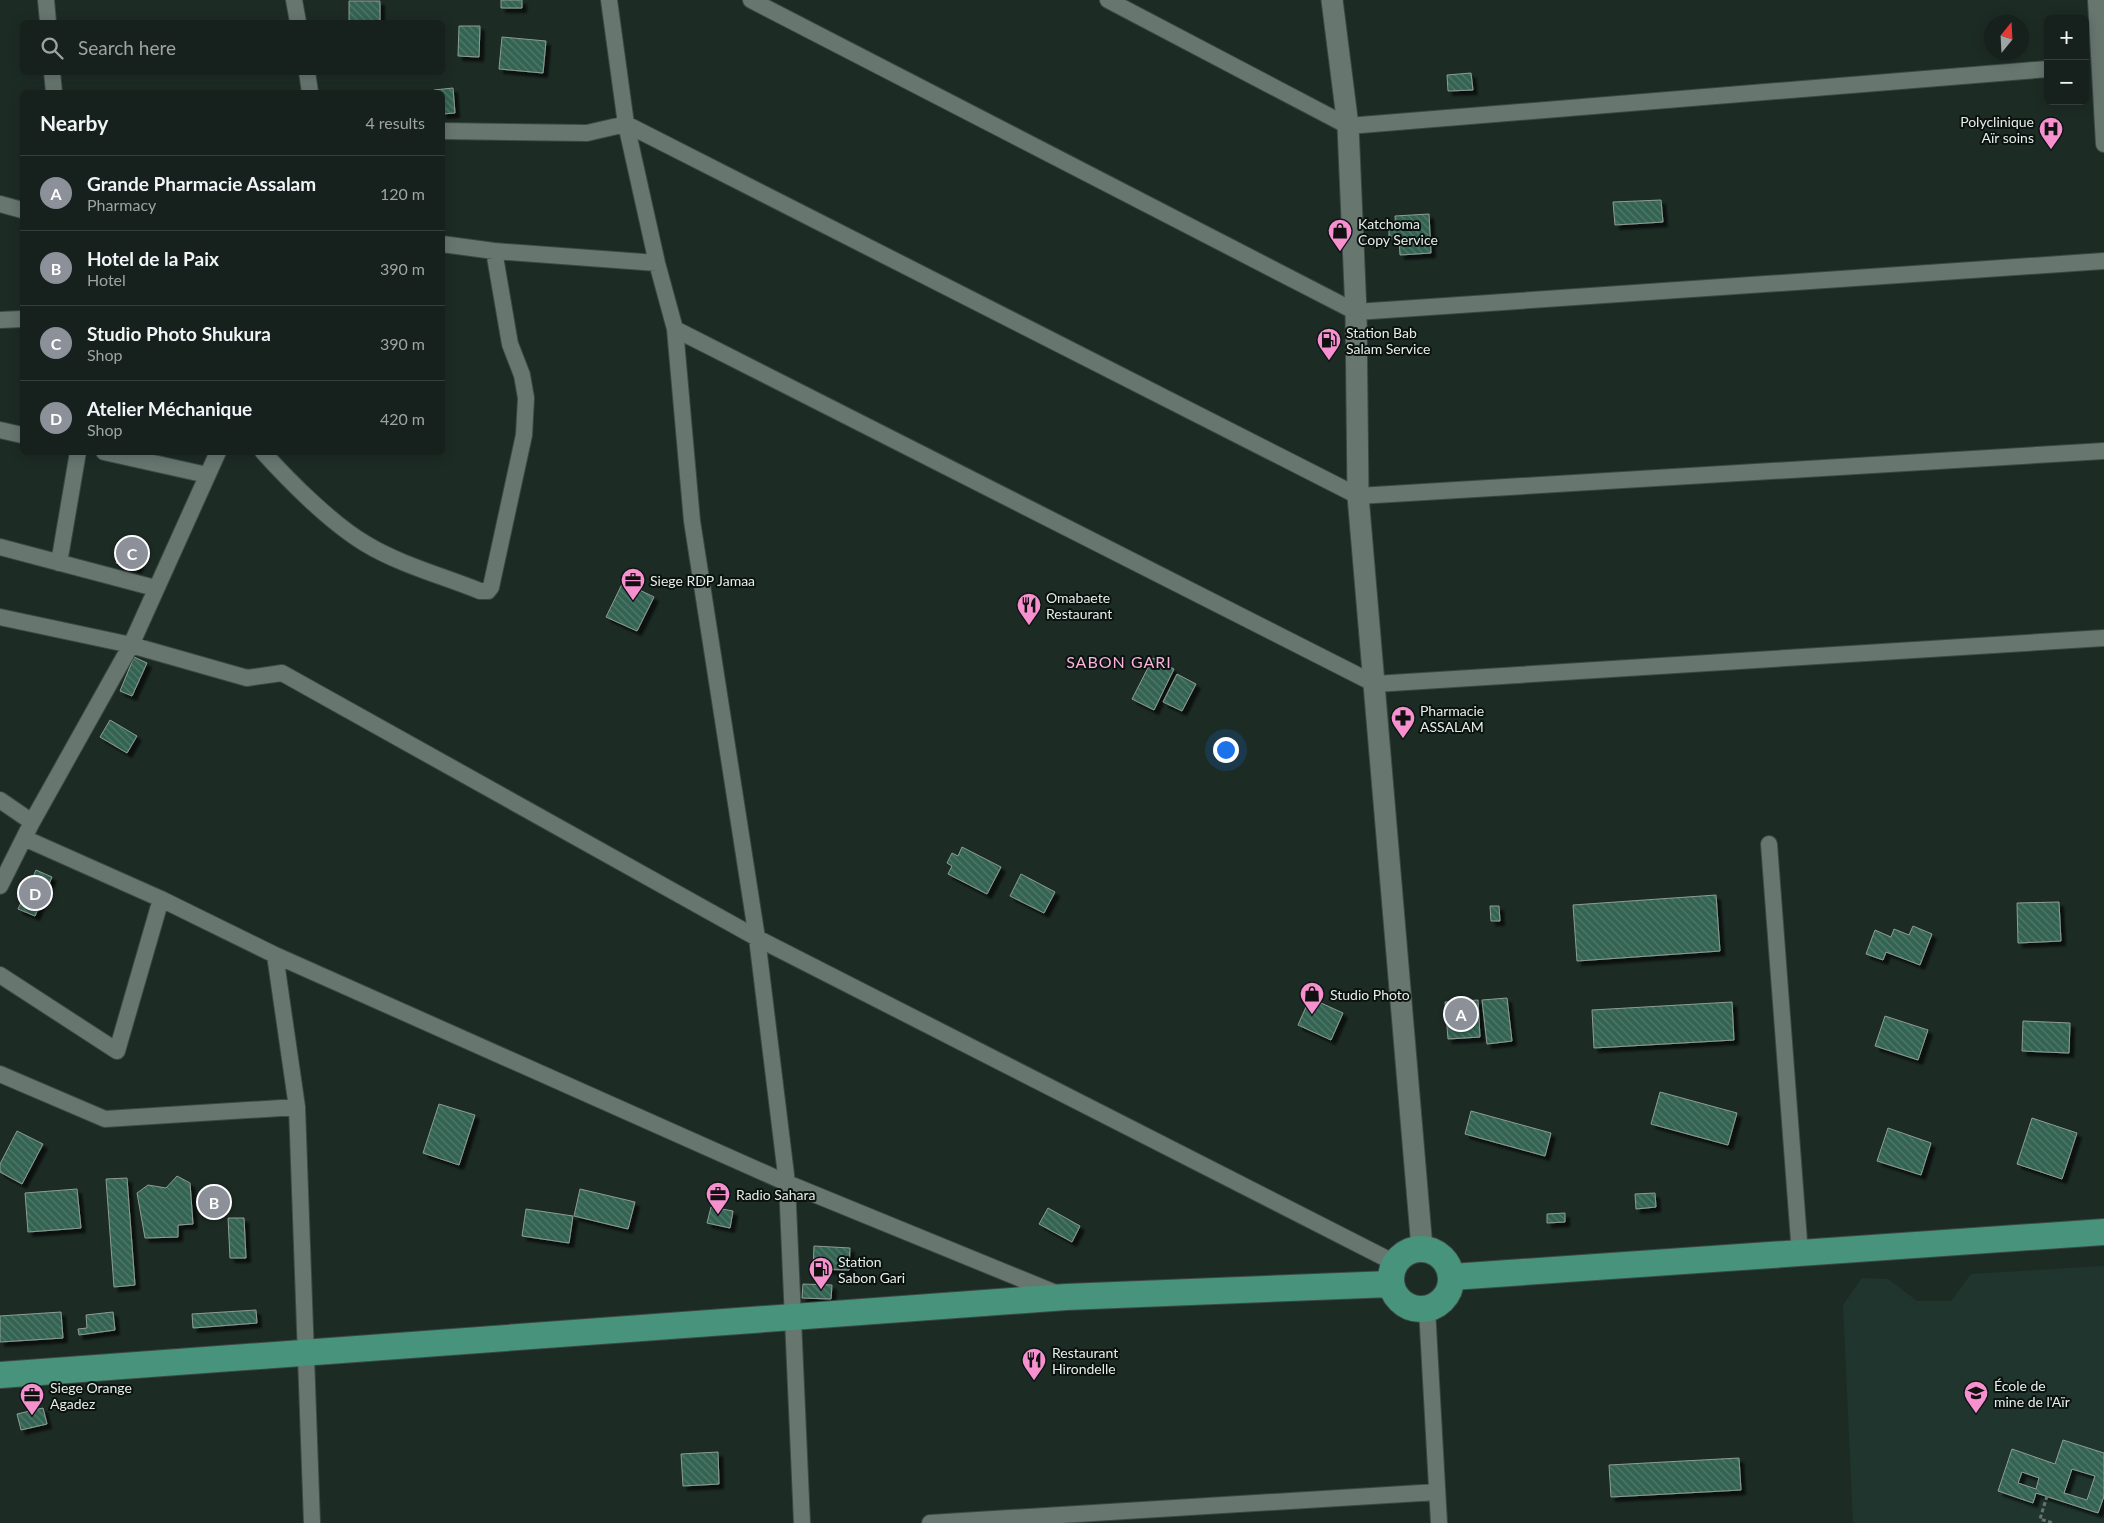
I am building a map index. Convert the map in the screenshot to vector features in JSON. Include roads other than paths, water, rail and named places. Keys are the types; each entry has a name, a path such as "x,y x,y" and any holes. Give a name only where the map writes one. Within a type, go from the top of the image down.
{"main road":[{"path":"1452,1277 2104,1232"},
{"path":"1422,1248 1440,1254 1446,1260 1452,1277 1448,1294 1436,1306 1427,1308 1408,1306 1400,1301 1393,1273 1406,1252 1422,1248"},
{"path":"0,1375 1393,1273"}],"street":[{"path":"46,0 48,20"},
{"path":"294,0 298,20"},
{"path":"609,0 626,124 657,263 675,330 692,521 757,938 788,1183 792,1318 802,1523"},
{"path":"751,0 1356,312 2104,261"},
{"path":"1108,0 1348,126 2044,69"},
{"path":"1332,0 1348,126 1356,312 1358,496 1422,1248"},
{"path":"2096,0 2096,65 2104,144"},
{"path":"52,75 54,90"},
{"path":"307,75 310,90"},
{"path":"445,130 587,133 626,124 1358,496 2104,451"},
{"path":"0,204 20,209"},
{"path":"445,244 494,251 657,263"},
{"path":"266,455 283,476 366,544 392,557 480,591 488,591 491,587 524,435 526,398 522,375 510,344 494,251"},
{"path":"0,320 20,319"},
{"path":"675,330 1375,684 2104,638"},
{"path":"0,430 20,435"},
{"path":"59,564 77,455"},
{"path":"117,455 207,475"},
{"path":"0,886 32,822 131,645 155,588 217,455"},
{"path":"0,547 155,588"},
{"path":"0,617 131,645 247,678 282,673 757,938 1393,1273"},
{"path":"0,800 32,822"},
{"path":"24,838 161,900 274,955 788,1183 1066,1297"},
{"path":"1769,844 1800,1254"},
{"path":"0,975 117,1051 161,900"},
{"path":"274,955 296,1106 312,1523"},
{"path":"0,1074 105,1119 296,1106"},
{"path":"1427,1308 1439,1523"},
{"path":"930,1523 1436,1492"}],"place":[{"name":"Polyclinique Aïr soins","path":"2051,150"},
{"name":"Katchoma Copy Service","path":"1340,252"},
{"name":"Station Bab Salam Service","path":"1329,361"},
{"name":"Studio Photo Shukura","path":"132,553"},
{"name":"Siege RDP Jamaa","path":"633,601"},
{"name":"Omabaete Restaurant","path":"1029,626"},
{"name":"Pharmacie ASSALAM","path":"1403,739"},
{"name":"Atelier Méchanique","path":"35,893"},
{"name":"Grande Pharmacie Assalam","path":"1461,1014"},
{"name":"Studio Photo","path":"1312,1015"},
{"name":"Hotel de la Paix","path":"214,1202"},
{"name":"Radio Sahara","path":"718,1215"},
{"name":"Station Sabon Gari","path":"821,1290"},
{"name":"Restaurant Hirondelle","path":"1034,1381"},
{"name":"École de mine de l'Aïr","path":"1976,1414"},
{"name":"Siege Orange Agadez","path":"32,1416"}],"district":[{"name":"SABON GARI","path":"1119,661"}]}
